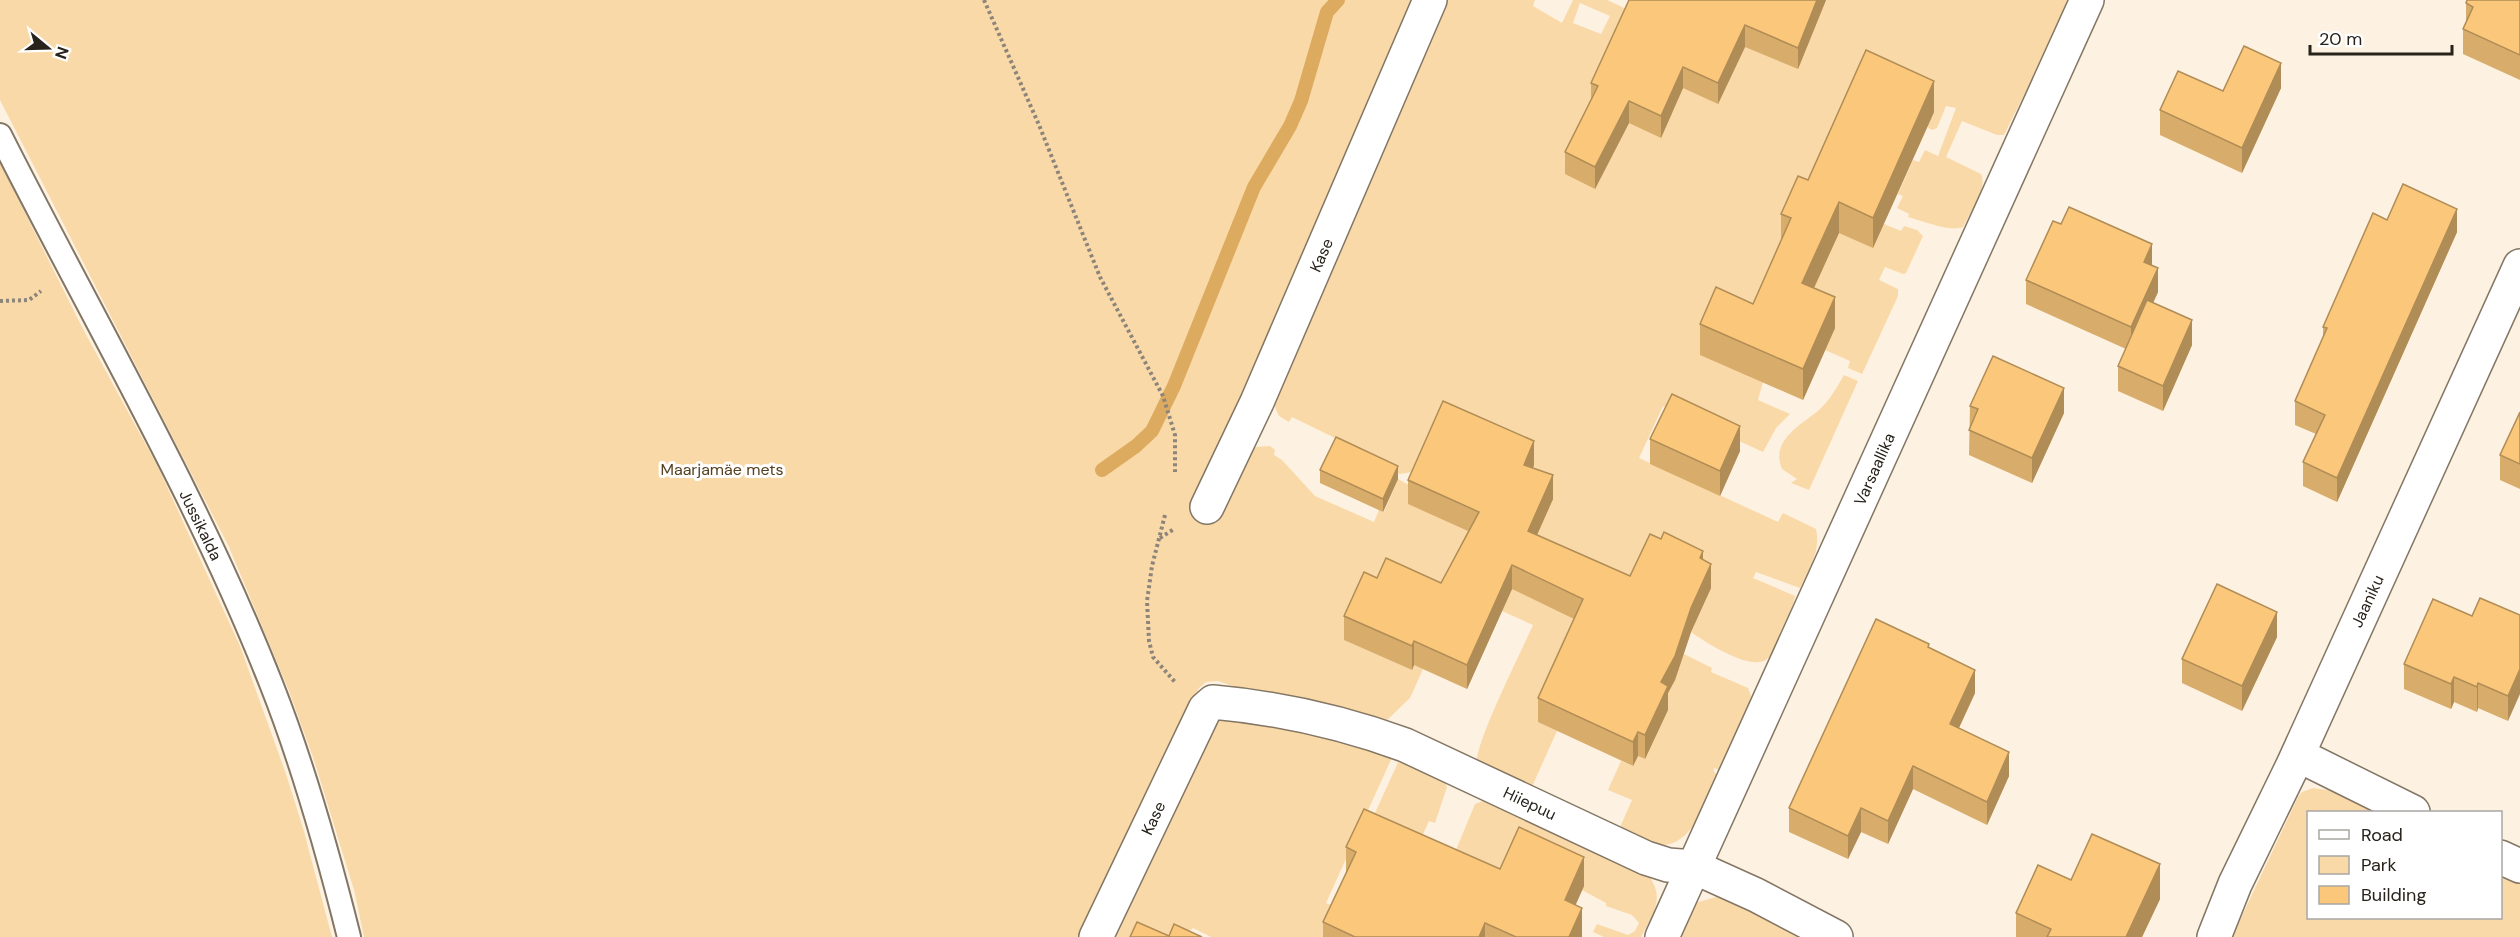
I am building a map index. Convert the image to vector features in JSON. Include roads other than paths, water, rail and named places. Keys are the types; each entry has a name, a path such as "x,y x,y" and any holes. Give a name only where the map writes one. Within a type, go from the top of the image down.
{"street":[{"name":"Kase","path":"1207,507 1271,369 1430,0"},
{"name":"Varsaallika","path":"1662,937 2087,0"},
{"name":"Jaaniku","path":"2214,937 2248,856 2298,755 2520,266"},
{"name":"Kase","path":"1096,937 1205,709 1213,702"},
{"name":"Hiiepuu","path":"1213,702 1290,712 1373,733 1415,750 1646,858 1668,865 1694,867 1756,895 1836,937"},
{"path":"2298,755 2409,811"},
{"path":"2502,857 2520,866"}],"lane":[{"name":"Jussikalda","path":"0,135 189,497 223,570 273,687 327,854 349,937"}],"waterway":[{"path":"1102,470 1136,446 1152,431 1174,386 1254,187 1290,126 1301,101 1327,12 1338,0"}],"park label":[{"name":"Maarjamäe mets","path":"722,469"}]}
